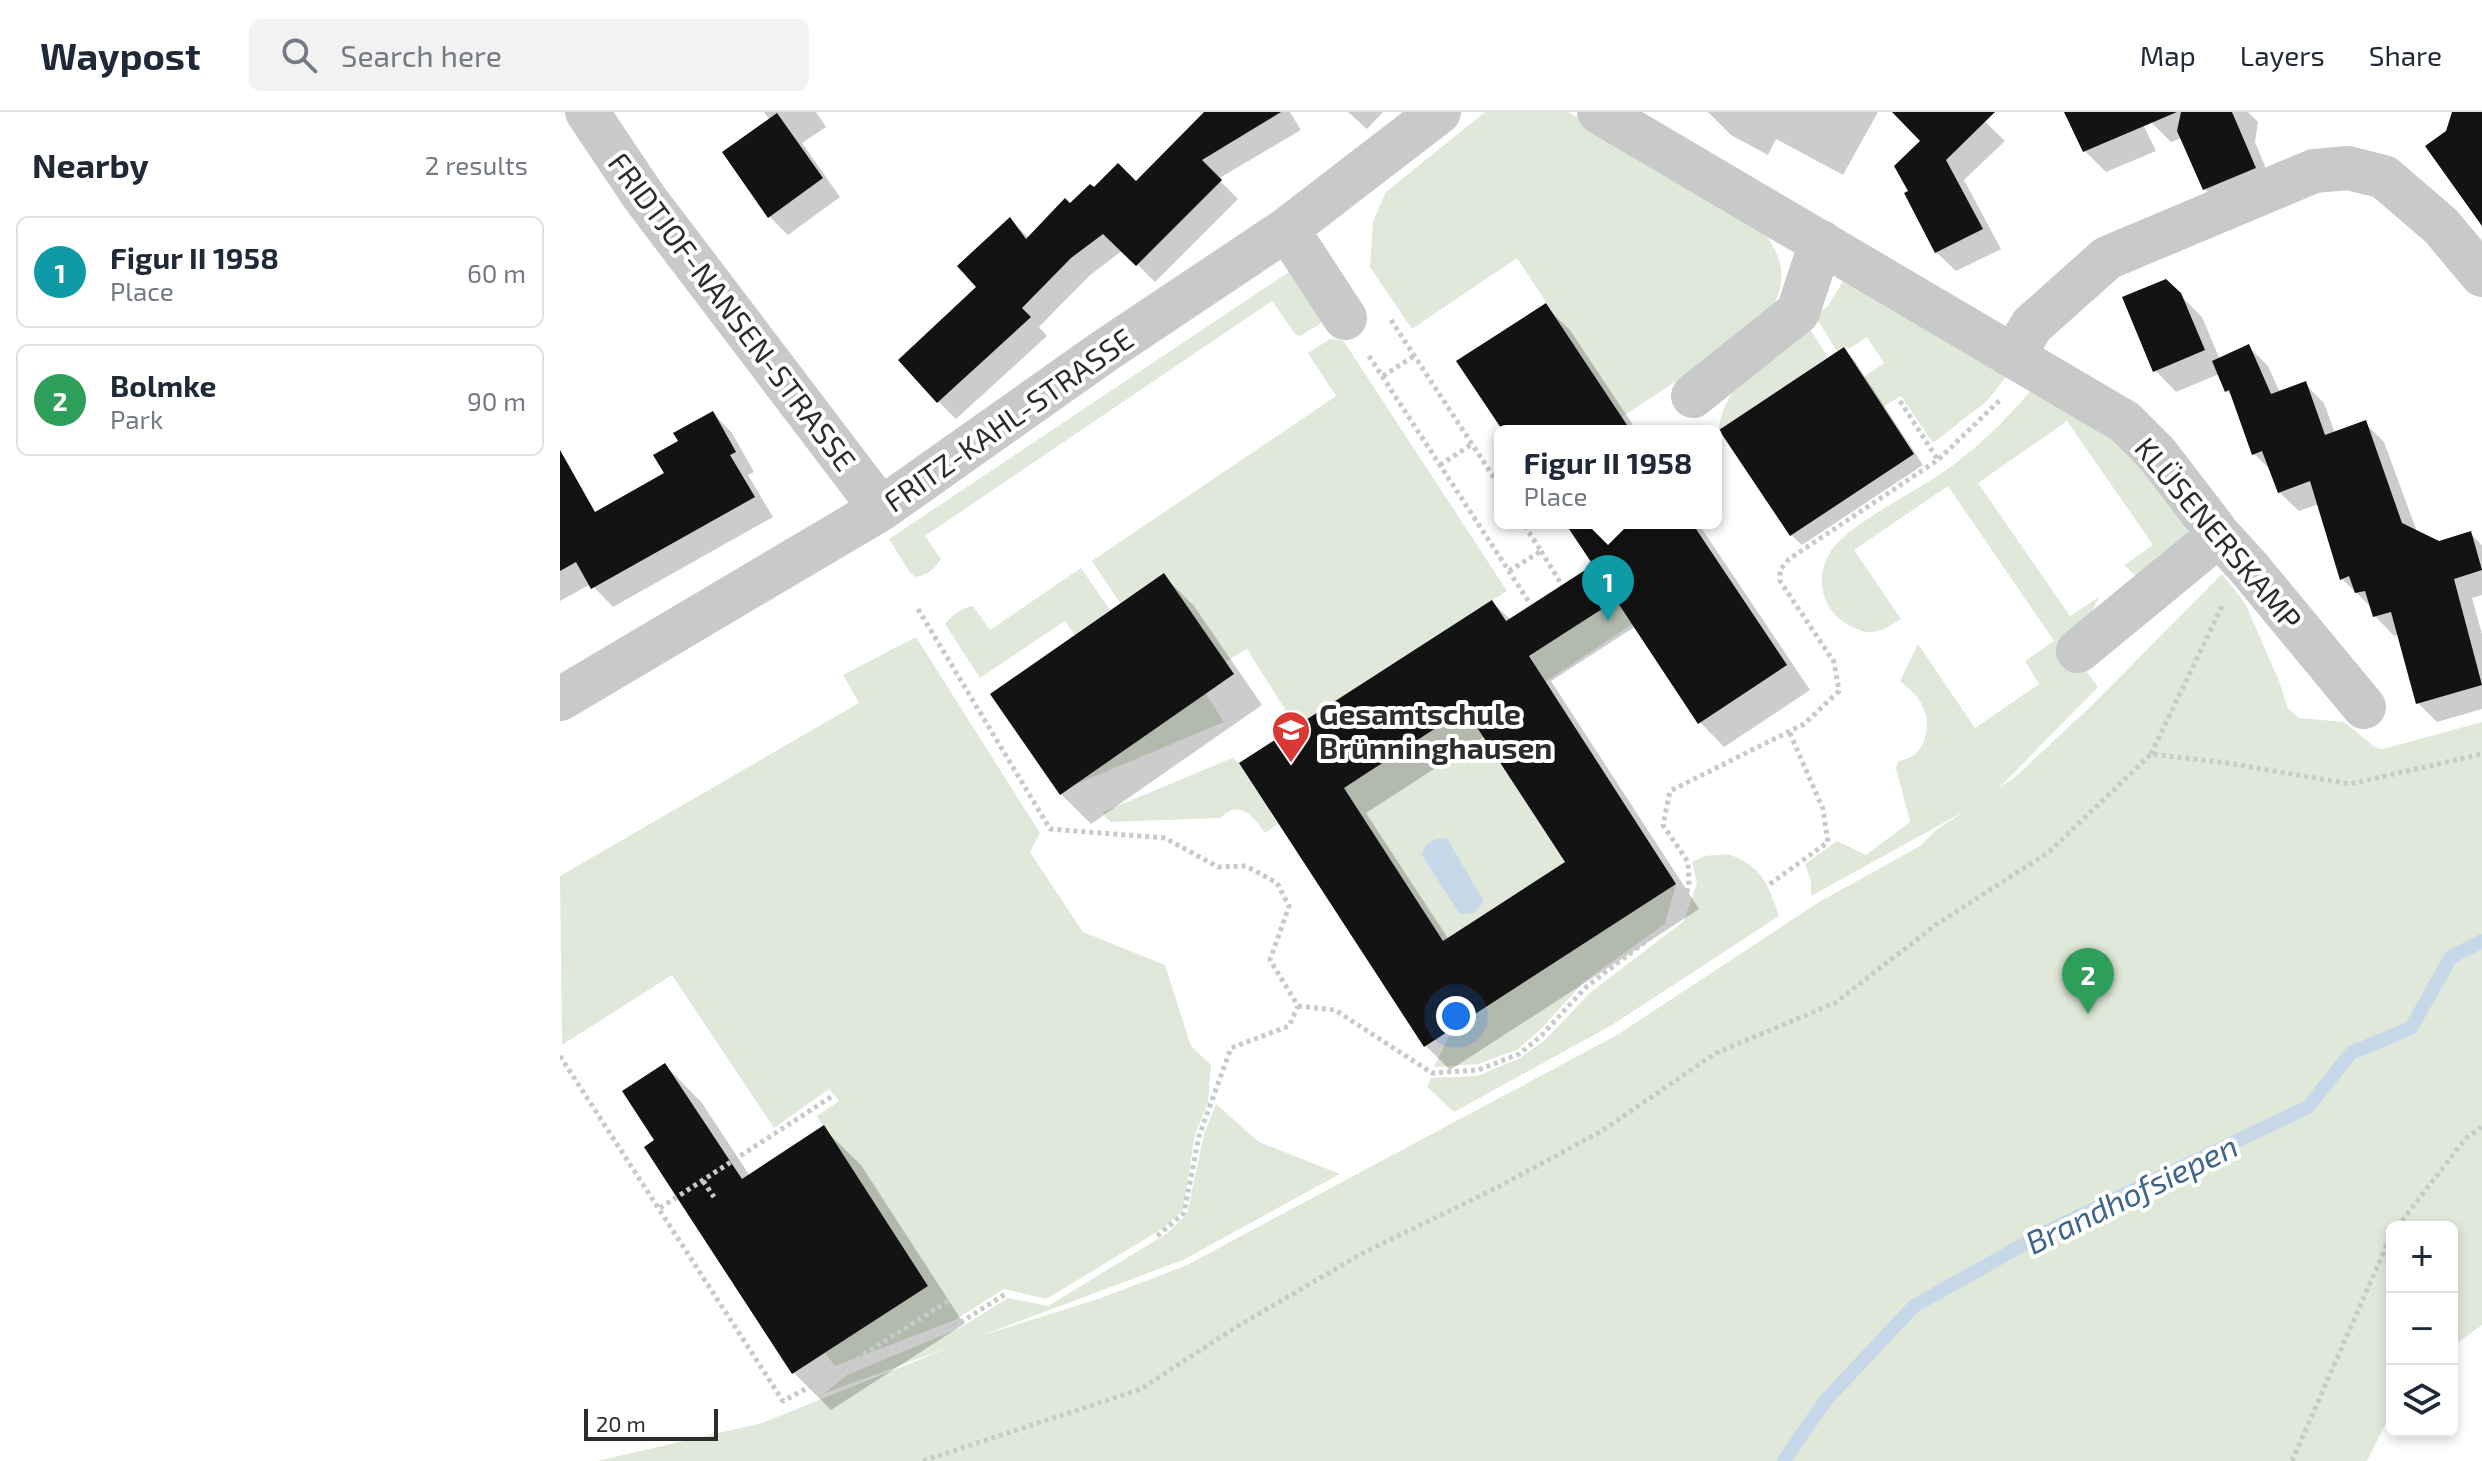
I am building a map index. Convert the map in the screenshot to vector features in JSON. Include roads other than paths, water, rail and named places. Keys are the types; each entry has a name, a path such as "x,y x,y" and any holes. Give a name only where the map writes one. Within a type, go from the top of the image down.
{"street":[{"name":"FRIDTJOF-NANSEN-STRASSE","path":"587,112 644,197 881,509"},
{"name":"FRITZ-KAHL-STRASSE","path":"560,699 881,509 1103,352 1287,229 1439,112"},
{"name":"KLÜSENERSKAMP","path":"1599,112 2125,422 2157,454 2219,535 2364,707"},
{"path":"2023,362 2032,325 2107,258 2314,171 2348,168 2384,177 2441,226 2482,275"},
{"path":"1287,229 1345,318"},
{"path":"1693,396 1798,312 1821,242"},
{"path":"2078,651 2219,535"}],"water":[{"path":"1447,838 1483,900 1477,911 1471,914 1459,913 1422,855 1431,841"}],"waterway":[{"name":"Brandhofsiepen","path":"1784,1461 1825,1401 1914,1306 2046,1232 2308,1107 2351,1053 2411,1028 2451,957 2482,941"}],"place":[{"name":"Figur II 1958","path":"1608,621"},
{"name":"Gesamtschule Brünninghausen","path":"1291,764"},
{"name":"Bolmke","path":"2088,1014"}]}
